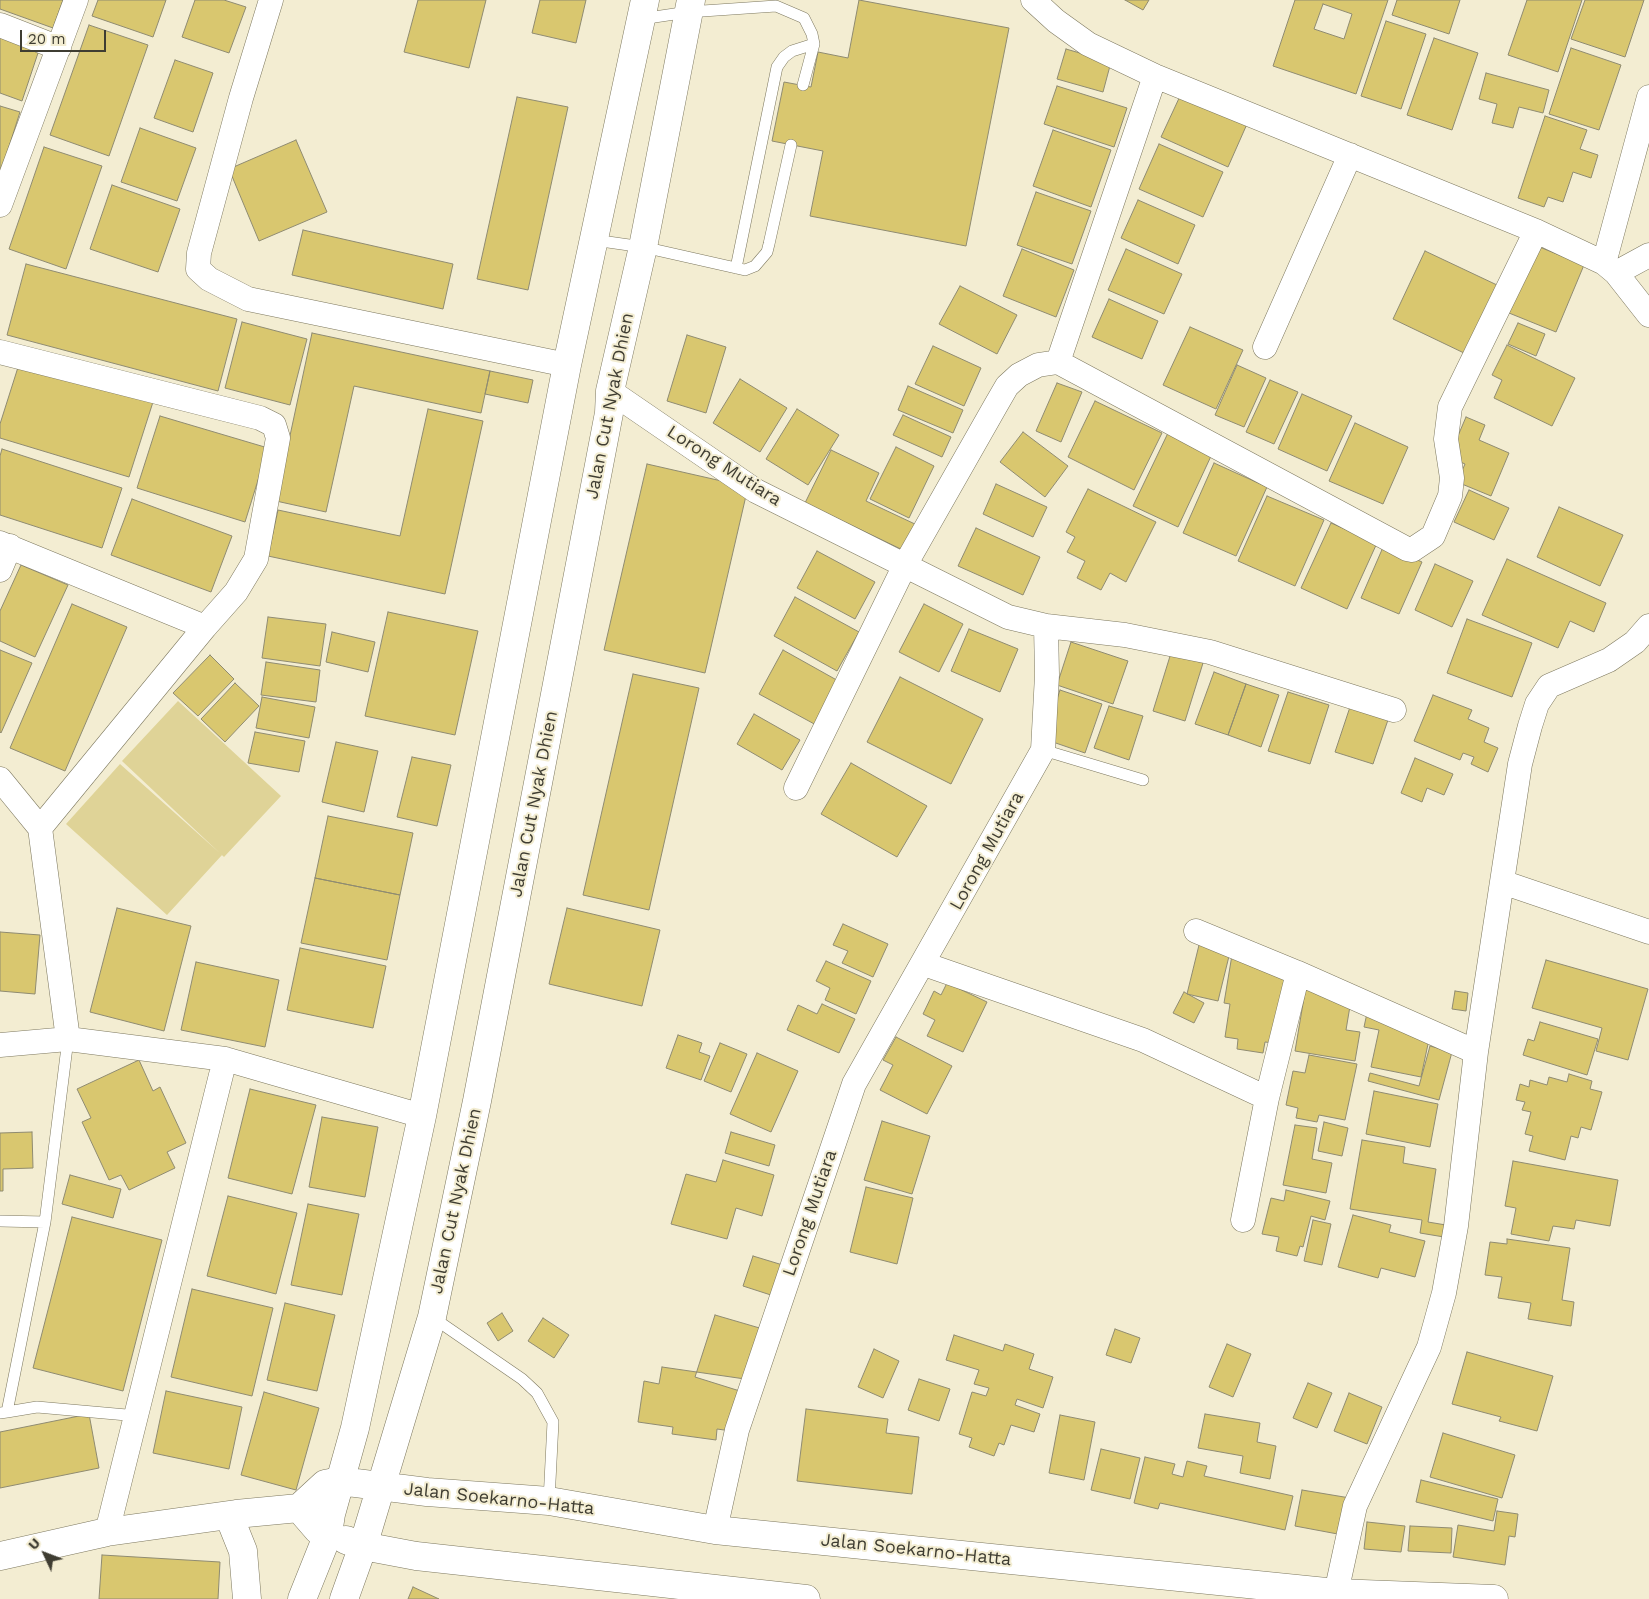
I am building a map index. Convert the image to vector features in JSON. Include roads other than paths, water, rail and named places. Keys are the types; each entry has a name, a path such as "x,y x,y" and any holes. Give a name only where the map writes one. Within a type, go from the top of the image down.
{"main road":[{"name":"Jalan Cut Nyak Dhien","path":"344,1599 363,1546 432,1317 477,1101 605,432 610,391 643,246 689,6"},
{"path":"302,1599 328,1534 355,1428 422,1116 567,365 642,10"},
{"path":"0,1556 107,1532 299,1508 325,1484 340,1481"},
{"name":"Jalan Soekarno-Hatta","path":"340,1481 428,1492 549,1501 715,1530 1336,1593 1494,1599"},
{"path":"299,1508 318,1530 363,1546 416,1556 806,1599"},
{"path":"229,1516 243,1551 247,1599"}],"street":[{"path":"0,205 76,0"},
{"path":"271,0 226,153 199,253 198,268 209,279 248,299 567,365"},
{"path":"1033,0 1056,21 1088,44 1156,76 1536,231 1610,268 1649,316"},
{"path":"0,25 59,48"},
{"path":"1058,362 1156,76"},
{"path":"1610,268 1649,97"},
{"path":"1265,347 1350,155"},
{"path":"796,788 905,565 1007,386 1029,369 1038,365 1058,362 1412,550 1434,536 1450,496 1452,478 1446,439 1450,407 1536,231"},
{"path":"1610,268 1649,255"},
{"path":"0,352 260,418 274,425 278,438 256,559 232,598 205,627 40,828"},
{"name":"Lorong Mutiara","path":"610,391 756,491 1008,618 1046,626 1047,674 1043,750 924,964 854,1084 737,1430 715,1530"},
{"path":"0,570 5,544 205,627"},
{"path":"1046,626 1125,635 1210,652 1394,710"},
{"path":"1336,1593 1355,1506 1429,1346 1444,1293 1456,1226 1476,1052 1520,764 1537,704 1549,686 1609,660 1635,642 1649,626"},
{"path":"0,779 40,828 68,1039"},
{"path":"1502,882 1649,932"},
{"path":"1196,931 1298,973 1476,1052"},
{"path":"924,964 1143,1040 1267,1098"},
{"path":"1243,1220 1267,1098 1298,973"},
{"path":"0,1045 68,1039 225,1059 422,1116"},
{"path":"107,1532 138,1416 225,1059"}],"lane":[{"path":"642,10 689,6 776,6 804,18 812,34 814,44 803,85"},
{"path":"736,268 777,67 784,57 792,51 814,44"},
{"path":"594,240 643,246 745,270 755,266 767,252 791,145"},
{"path":"1043,750 1143,780"},
{"path":"68,1039 45,1222 4,1412 37,1407 138,1416"},
{"path":"0,1221 45,1222"},
{"path":"432,1317 522,1380 537,1393 553,1422 549,1501"}]}
